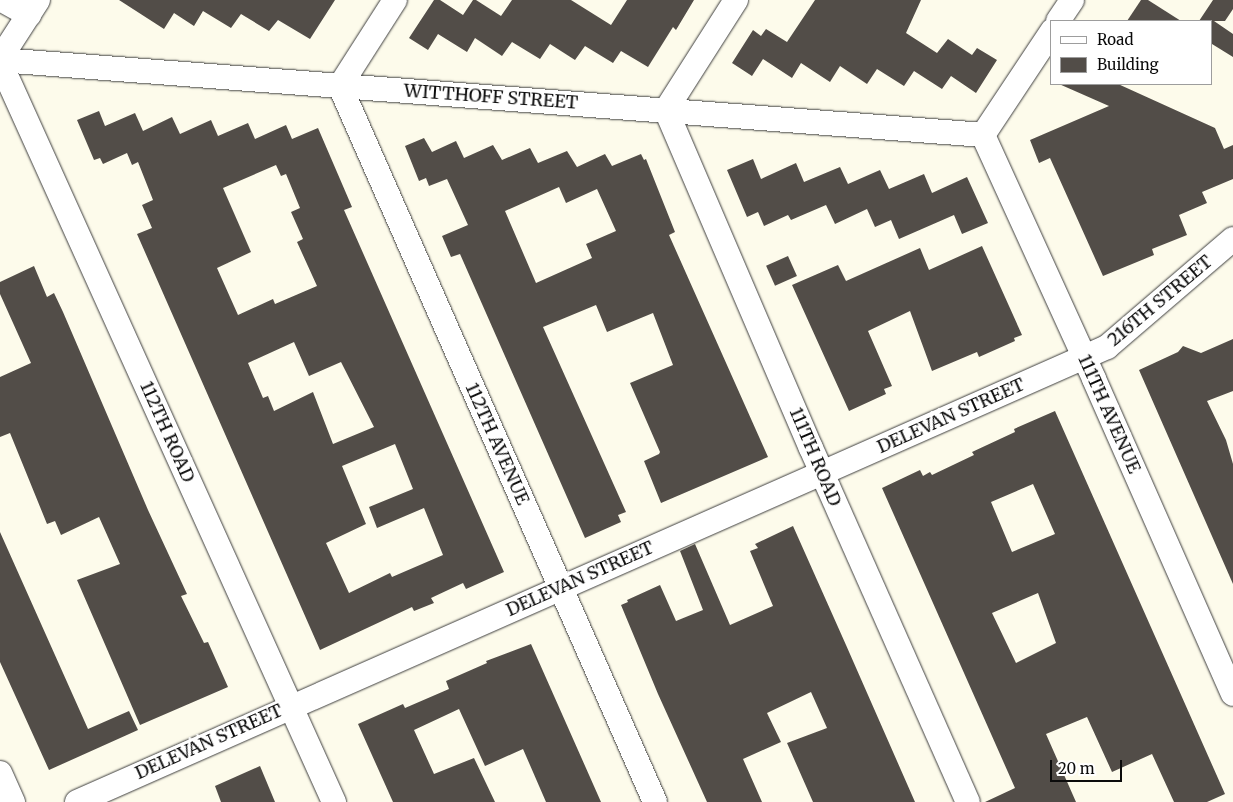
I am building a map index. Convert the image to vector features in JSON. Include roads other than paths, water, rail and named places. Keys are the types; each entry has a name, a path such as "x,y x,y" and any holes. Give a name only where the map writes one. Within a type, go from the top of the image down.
{"street":[{"path":"0,60 33,8 2,0"},
{"path":"340,86 395,0"},
{"path":"666,110 736,0"},
{"path":"1059,20 1072,0"},
{"path":"983,136 1050,34"},
{"name":"WITTHOFF STREET","path":"0,60 983,136"},
{"name":"112TH ROAD","path":"0,60 334,802"},
{"name":"112TH AVENUE","path":"340,86 654,802"},
{"name":"111TH ROAD","path":"666,110 822,472 968,802"},
{"name":"111TH AVENUE","path":"983,136 1233,694"},
{"name":"216TH STREET","path":"1084,358 1107,347 1233,239"},
{"name":"DELEVAN STREET","path":"77,802 291,706 1084,358"},
{"path":"0,773 13,802"}]}
